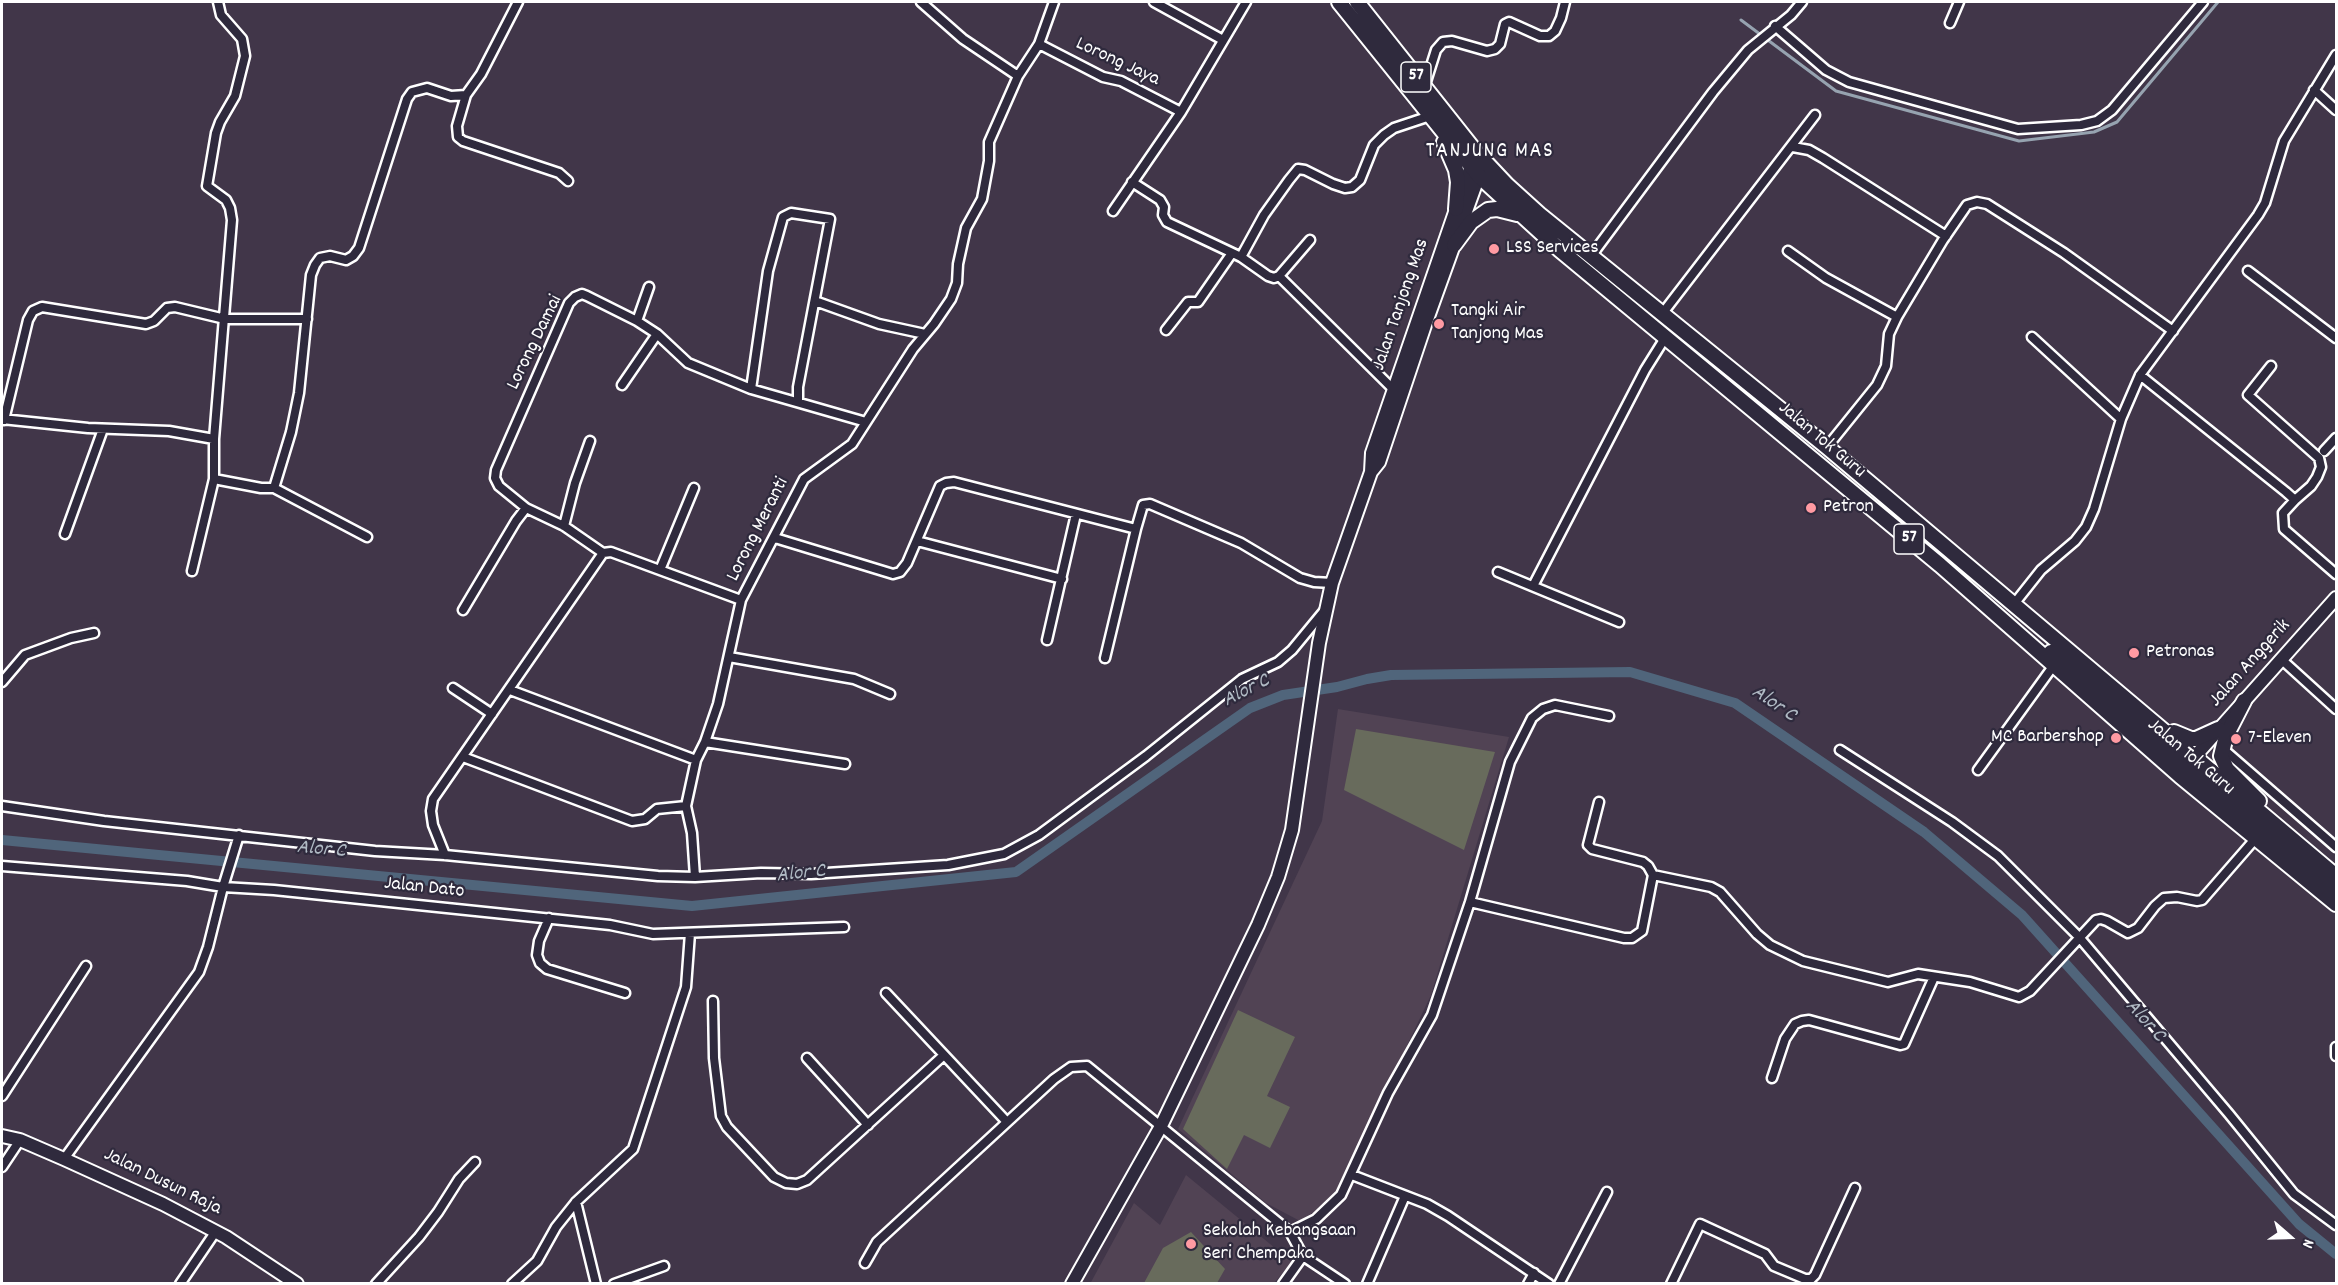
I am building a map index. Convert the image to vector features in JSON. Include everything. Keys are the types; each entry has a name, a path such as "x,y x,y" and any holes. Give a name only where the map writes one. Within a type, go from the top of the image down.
{"main road":[{"name":"Jalan Tok Guru","path":"1339,2 1475,171 1522,216 1665,338 1931,557 2180,776 2337,904"},
{"name":"Jalan Tok Guru","path":"1357,2 1480,157 1539,214 1827,447 2014,604 2154,722 2190,761 2288,835 2337,876"},
{"path":"1445,135 1444,143 1456,171 1458,182 1456,209"},
{"name":"Jalan Tanjong Mas","path":"1371,471 1379,462 1454,245 1480,157"},
{"name":"Jalan Tanjong Mas","path":"1072,1284 1160,1128 1258,925 1278,877 1292,830 1318,643 1332,583 1371,471 1372,453 1456,209 1475,171"},
{"path":"1454,245 1471,222 1488,210 1497,209 1522,216"},
{"name":"Jalan Anggerik","path":"2190,761 2337,598"},
{"path":"2000,617 2060,657 2190,761 2337,892"},
{"path":"2244,700 2222,748 2221,756 2227,769 2254,795 2288,835"},
{"path":"2154,722 2191,739 2201,738 2218,729"},
{"name":"Jalan Dusun Raja","path":"2,1136 20,1140 123,1184 216,1231 297,1284"}],"street":[{"path":"192,571 214,479 214,439 232,220 231,208 226,200 207,186 216,133 235,96 245,56 242,39 222,15 218,2"},
{"path":"518,2 481,74 466,95 457,126 458,137 463,141 559,173 568,181"},
{"path":"921,2 963,39 1018,76"},
{"name":"Lorong Meranti","path":"695,877 692,833 686,806 696,760 718,704 741,600 804,479 852,444 913,349 951,299 957,283 958,264 966,228 982,199 987,180 989,142 1018,76 1039,44 1054,2"},
{"path":"1154,2 1223,40"},
{"path":"1113,212 1181,112 1246,2"},
{"path":"1424,88 1436,50 1443,42 1452,41 1487,51 1495,49 1500,44 1505,24 1509,22 1540,36 1549,36 1558,24 1565,2"},
{"path":"1591,256 1713,92 1748,50 1773,27 1791,15 1802,2"},
{"path":"1950,24 1959,2"},
{"path":"1773,27 1826,70 1849,82 2018,129 2081,125 2097,121 2112,110 2203,2"},
{"name":"Lorong Jaya","path":"1039,44 1103,77 1121,81 1181,112"},
{"path":"2014,604 2041,570 2075,541 2086,527 2094,509 2121,419 2140,375 2258,215 2265,203 2284,141 2337,55"},
{"path":"274,488 291,432 299,393 311,274 315,265 320,258 330,256 346,260 353,256 359,248 407,99 412,92 428,88 451,96 466,95"},
{"path":"2314,90 2337,110"},
{"path":"1662,314 1793,147 1815,115"},
{"path":"1241,257 1264,215 1288,180 1298,170 1305,170 1345,188 1352,187 1360,180 1374,145 1384,135 1394,128 1430,116"},
{"path":"1793,147 1809,150 1823,158 1946,236"},
{"path":"1132,182 1160,200 1167,222 1241,257 1268,276 1280,276 1394,390"},
{"path":"1827,447 1877,385 1886,366 1889,334 1897,317 1967,205 1977,202 1987,204 2064,252 2173,331"},
{"path":"751,389 768,271 783,218 790,213 830,219 798,387 798,402"},
{"path":"1280,276 1310,240"},
{"path":"1788,251 1826,278 1897,317"},
{"path":"1166,330 1188,302 1198,302 1232,253"},
{"path":"2248,271 2337,338"},
{"path":"637,321 649,287"},
{"name":"Lorong Damai","path":"741,600 611,552 603,553 564,525 526,508 499,486 495,478 496,470 569,303 582,294 637,321 657,334 688,363 751,389 866,422"},
{"path":"814,301 879,324 925,334"},
{"path":"214,439 169,431 103,429 3,419 28,320 33,311 42,307 146,324 154,321 167,308 175,307 225,319 307,319"},
{"path":"622,385 657,334"},
{"path":"2032,337 2121,419"},
{"path":"1533,586 1645,370 1665,338"},
{"path":"2271,366 2248,395 2319,458 2321,467 2311,486 2283,513 2284,529 2337,574"},
{"path":"2140,375 2295,500"},
{"path":"65,534 103,429"},
{"path":"2325,451 2337,438"},
{"path":"564,525 575,483 590,441"},
{"path":"214,479 261,488 274,488 367,537"},
{"path":"775,538 892,574 900,572 907,563 936,493 940,486 946,483 969,484 1136,529"},
{"path":"660,570 694,488"},
{"path":"1106,658 1143,505 1150,504 1241,543 1300,578 1332,583"},
{"path":"463,610 526,508"},
{"path":"1047,640 1076,514"},
{"path":"917,541 1062,579"},
{"path":"445,855 434,825 431,811 432,799 510,690 603,553"},
{"path":"1498,572 1619,622"},
{"path":"2,806 239,838 658,876 695,877 923,868 1004,854 1039,835 1146,756 1242,679 1278,662 1292,650 1325,609"},
{"path":"2,682 25,655 71,638 94,633"},
{"path":"729,657 854,679 890,694"},
{"path":"2281,659 2337,709"},
{"path":"1978,770 2054,665"},
{"path":"453,688 492,714"},
{"path":"510,690 696,760"},
{"path":"1290,1232 1316,1219 1341,1195 1388,1093 1432,1015 1470,902 1510,762 1532,718 1543,709 1555,705 1609,716"},
{"path":"705,742 845,764"},
{"path":"2222,748 2337,847"},
{"path":"1840,750 1977,839 1998,856 2077,940 2229,1114 2283,1183 2294,1194 2337,1225"},
{"path":"463,756 632,821 645,819 657,809 686,806"},
{"path":"1470,902 1624,939 1632,938 1644,927 1653,875 1643,862 1592,849 1588,845 1599,801"},
{"path":"64,1159 194,980 208,947 223,885 239,838"},
{"path":"1653,875 1711,887 1719,892 1770,945 1803,961 1888,982 1916,974 1970,982 2019,997 2030,992 2096,920 2101,919 2123,932 2132,932 2164,898 2202,900 2256,838"},
{"name":"Jalan Dato","path":"2,866 187,881 610,924 653,934 844,927"},
{"path":"549,918 539,941 537,955 540,963 547,969 625,993"},
{"path":"512,1284 537,1261 556,1227 576,1202 633,1149 686,987 690,933"},
{"path":"2,1096 86,966"},
{"path":"1772,1078 1785,1039 1795,1024 1802,1021 1809,1020 1900,1045 1904,1044 1934,976"},
{"path":"886,993 1007,1122"},
{"path":"713,1001 714,1058 721,1116 727,1127 774,1177 786,1183 797,1184 807,1180 944,1055"},
{"path":"2337,1047 2337,1056"},
{"path":"807,1058 868,1125"},
{"path":"865,1263 877,1242 1054,1079 1071,1067 1088,1066 1160,1128 1290,1232 1303,1256 1345,1284"},
{"path":"2,1167 20,1140"},
{"path":"376,1284 419,1237 459,1179 475,1162"},
{"path":"1352,1175 1448,1216 1549,1284"},
{"path":"1671,1284 1700,1224 1765,1254 1774,1266 1805,1279 1811,1279 1815,1275 1855,1188"},
{"path":"1559,1284 1607,1192"},
{"path":"1367,1284 1405,1196"},
{"path":"576,1202 596,1284"},
{"path":"180,1284 216,1231"},
{"path":"1283,1284 1303,1256"},
{"path":"615,1284 664,1266"},
{"path":"1528,1284 1534,1273"}],"shaded area":[{"path":"1338,709 1509,737 1431,995 1338,1191 1326,1204 1300,1221 1266,1203 1178,1129 1322,821"},
{"name":"Sekolah Kebangsaan Seri Chempaka","path":"1186,1175 1292,1262 1274,1283 1090,1284 1134,1203 1160,1225"}],"green space":[{"path":"1356,729 1495,752 1464,850 1344,790"},
{"path":"1238,1010 1295,1037 1267,1096 1290,1107 1270,1148 1244,1135 1227,1169 1183,1129"},
{"path":"1191,1232 1225,1269 1217,1283 1144,1283 1163,1248"}],"waterway":[{"path":"1741,20 1836,91 2019,141 2094,132 2117,122 2218,2"},
{"name":"Alor C","path":"2,840 692,906 1016,872 1250,708 1283,695 1337,687 1391,675 1630,672 1735,703 1924,832 2022,915 2299,1224 2336,1254"}],"place":[{"name":"LSS Services","path":"1494,249"},
{"name":"Tangki Air Tanjong Mas","path":"1439,324"},
{"name":"Petron","path":"1811,508"},
{"name":"Petronas","path":"2134,653"},
{"name":"MC Barbershop","path":"2116,738"},
{"name":"7-Eleven","path":"2236,739"},
{"name":"Sekolah Kebangsaan Seri Chempaka","path":"1191,1244"}],"district":[{"name":"TANJUNG MAS","path":"1490,153"}]}
